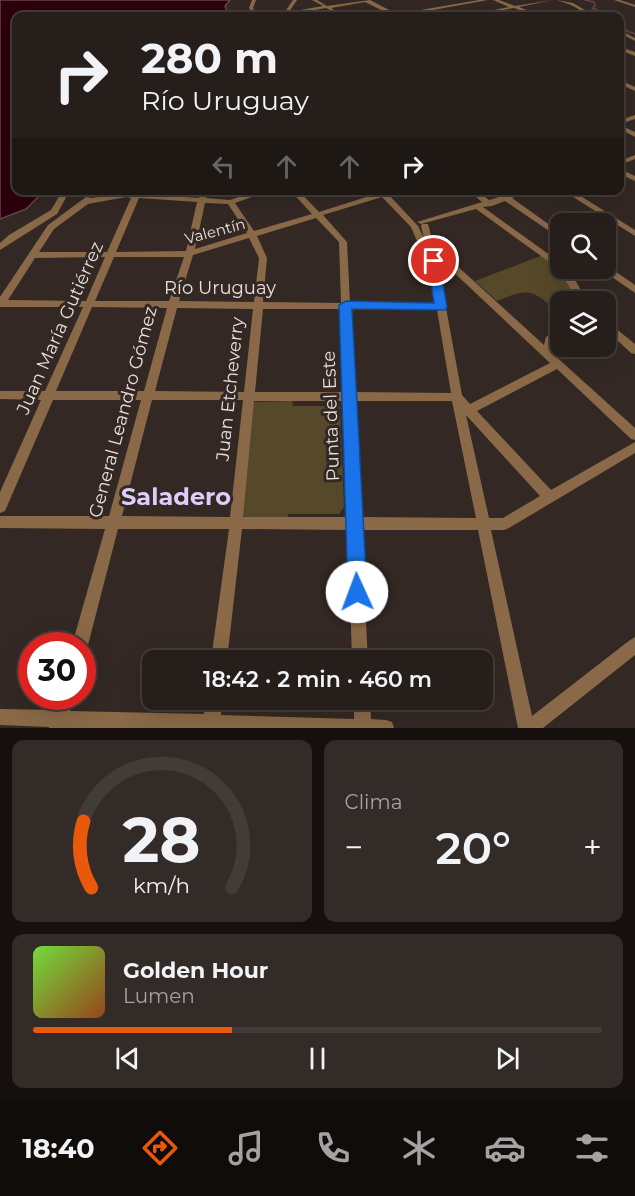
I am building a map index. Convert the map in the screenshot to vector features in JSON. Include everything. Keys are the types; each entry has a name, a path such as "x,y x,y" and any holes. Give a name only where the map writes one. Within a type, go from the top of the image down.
{"street":[{"path":"314,0 336,12"},
{"path":"304,12 365,0 388,12"},
{"path":"419,12 485,0"},
{"path":"474,12 485,0"},
{"path":"495,0 528,12"},
{"path":"489,12 551,0"},
{"path":"559,0 586,12"},
{"path":"616,0 635,6"},
{"path":"440,4 460,12"},
{"path":"575,12 578,7"},
{"path":"624,50 628,51"},
{"path":"624,52 635,51"},
{"path":"0,247 12,237 54,212 64,195"},
{"path":"0,303 51,226 94,195"},
{"path":"84,202 131,195 204,196 230,202 252,195"},
{"name":"Juan María Gutiérrez","path":"0,507 88,303 112,255 131,195"},
{"name":"Punta del Este","path":"299,195 343,242 360,650"},
{"name":"Valentín","path":"32,255 188,254 319,215 376,195"},
{"path":"384,195 406,217 419,224 430,258 457,397 528,728 635,645"},
{"path":"475,195 484,205 550,256"},
{"path":"419,224 516,195"},
{"path":"573,195 633,231"},
{"name":"General Leandro Gómez","path":"84,632 204,196"},
{"path":"506,198 550,229"},
{"name":"Juan Etcheverry","path":"220,650 236,523 263,258 252,235 230,202"},
{"path":"430,258 451,265 635,435"},
{"path":"616,276 635,290"},
{"name":"Río Uruguay","path":"0,303 440,305"},
{"path":"616,334 635,350"},
{"path":"547,354 550,339"},
{"path":"470,409 558,364"},
{"path":"0,395 457,397 549,497"},
{"path":"0,522 504,524 635,447"},
{"path":"211,726 213,710"},
{"path":"362,710 363,728"},
{"path":"0,717 58,723 386,728"}],"shaded area":[{"path":"0,0 230,0 225,6 227,12 12,12 12,195 40,195 26,209 0,219"},
{"path":"543,255 550,261 550,279 568,279 574,291 550,291 550,305 537,296 525,292 497,301 475,281"},
{"path":"292,401 293,406 340,406 344,507 339,514 288,514 288,519 247,519 242,514 253,402"}],"waterway":[{"path":"585,0 594,2 595,6 592,8 602,12"},
{"path":"624,27 635,34"}],"district":[{"name":"Saladero","path":"176,496"}],"route":[{"path":"357,592 346,305 441,307 434,261"}]}
